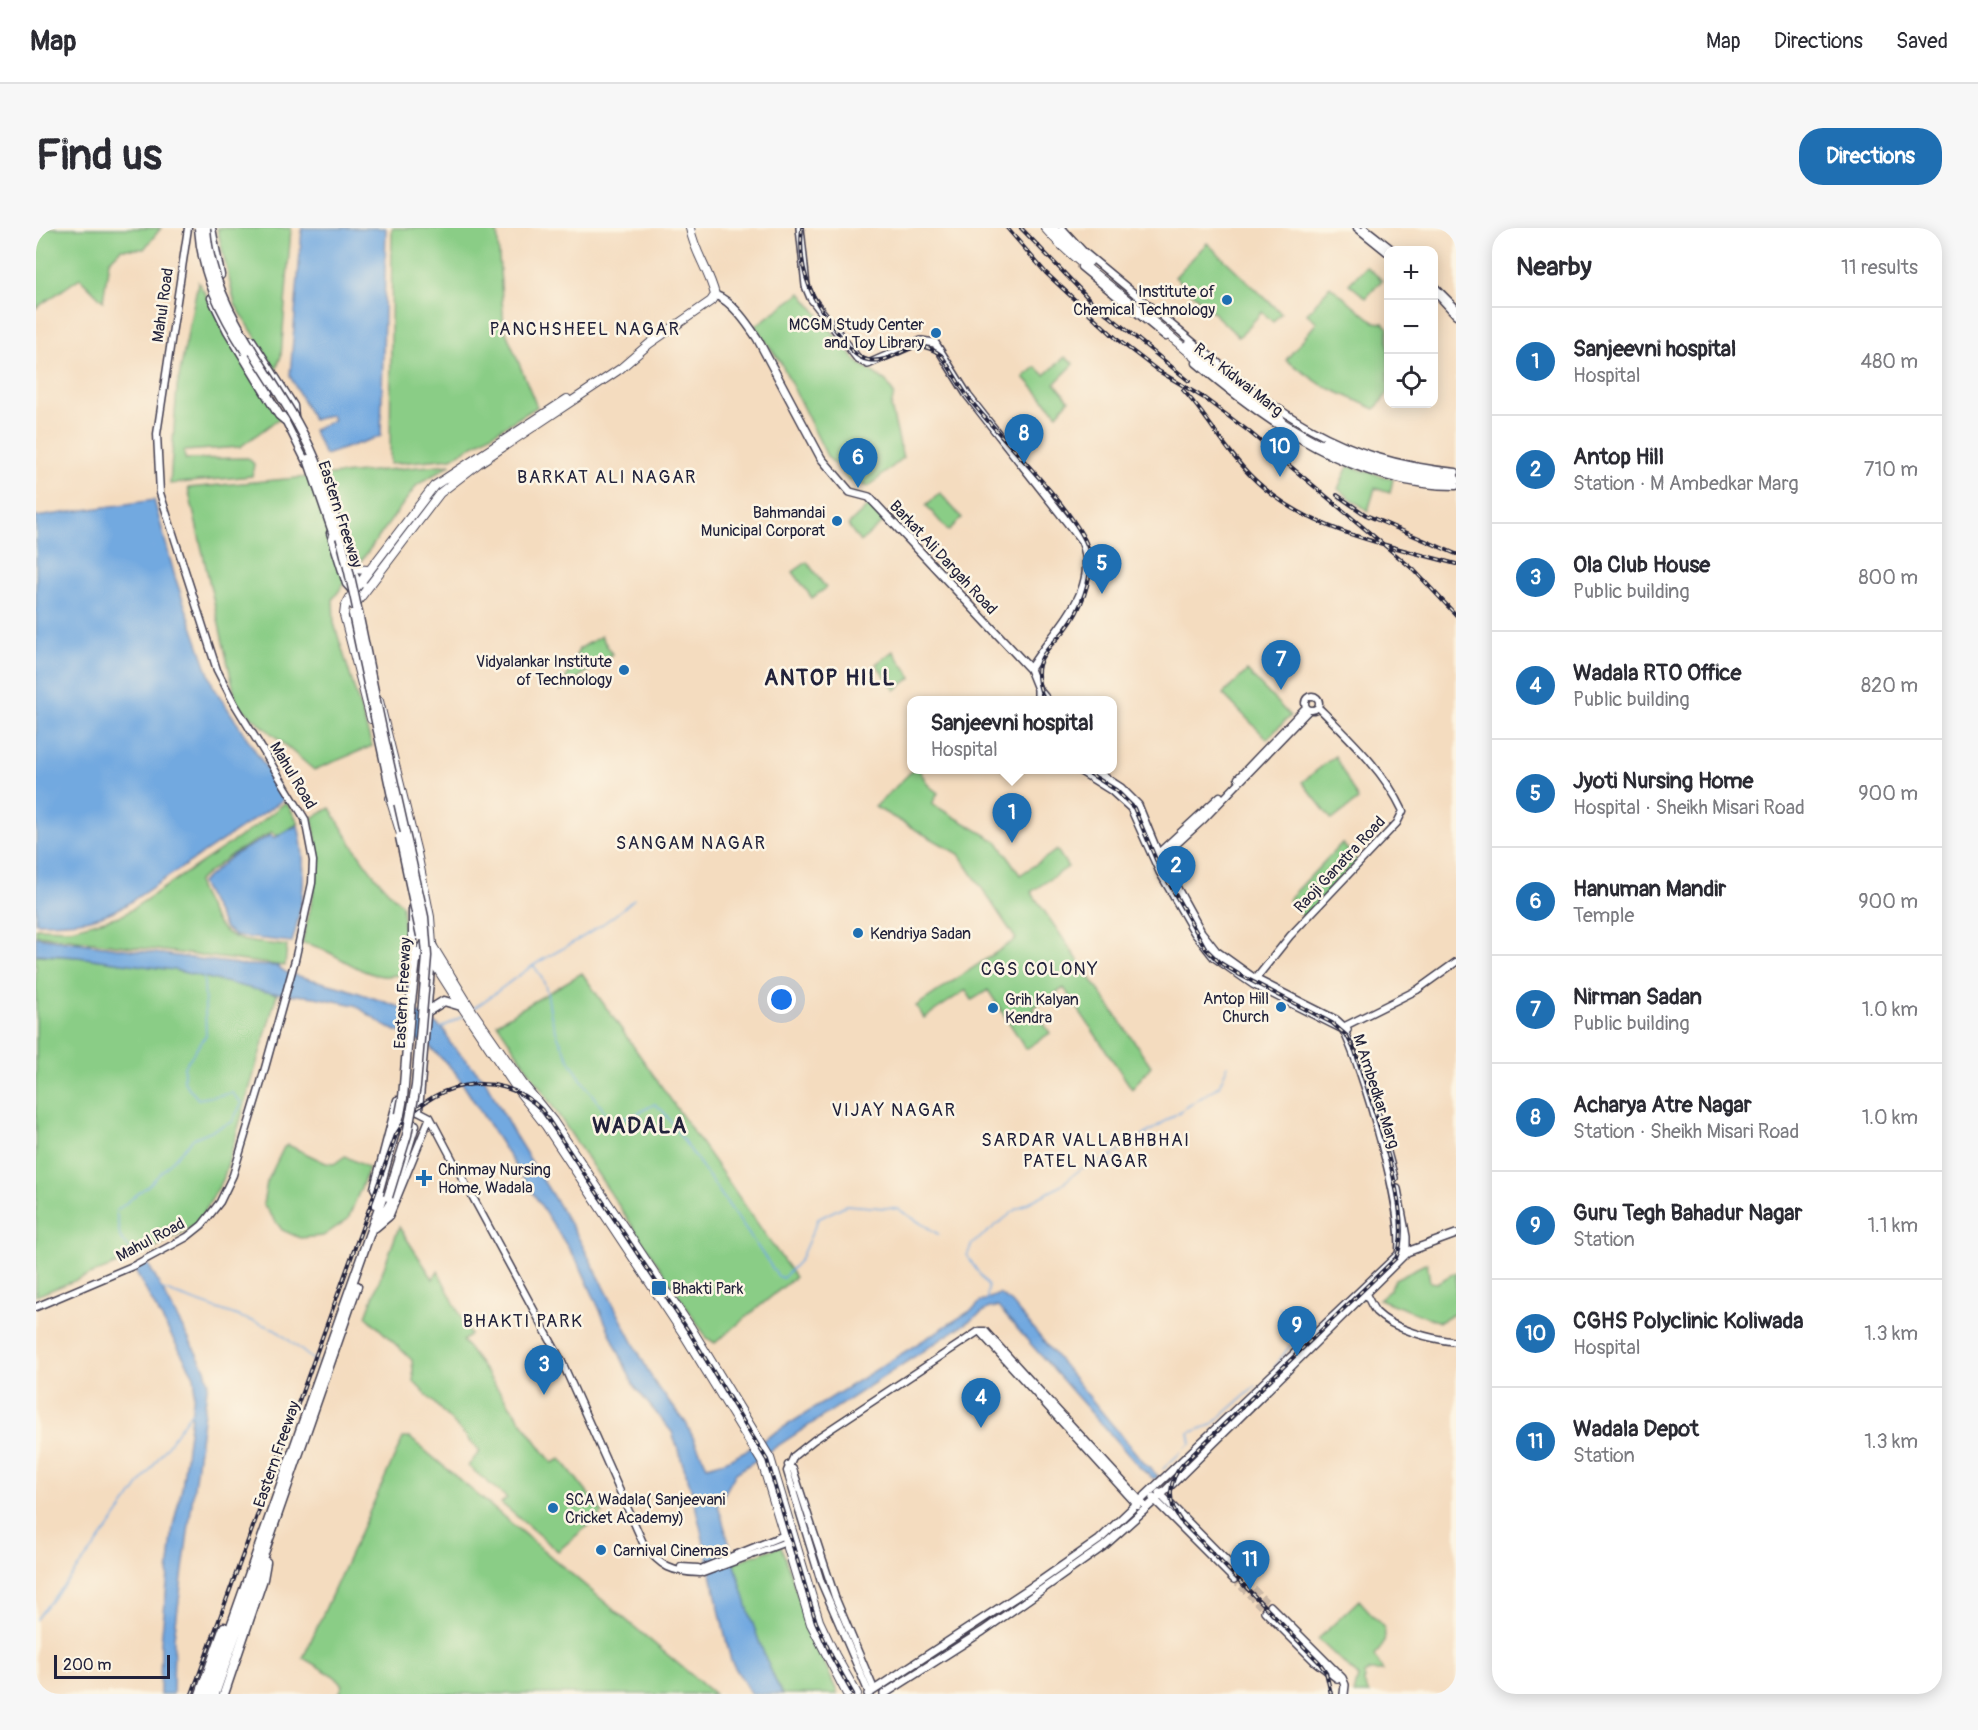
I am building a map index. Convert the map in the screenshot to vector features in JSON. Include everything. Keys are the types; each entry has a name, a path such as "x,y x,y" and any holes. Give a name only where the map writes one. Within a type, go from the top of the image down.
{"highway":[{"path":"204,228 224,291 235,314 293,406 294,416"},
{"path":"204,228 207,284 220,316 279,416 285,420"},
{"name":"Eastern Freeway","path":"204,228 207,275 218,306 300,440 333,531 344,569 369,700 421,934 412,1084 398,1153 266,1540"},
{"path":"411,1002 413,901 416,893"},
{"path":"383,1196 400,1114 416,960 428,945"},
{"path":"377,1226 391,1202 418,1110 432,959 428,945"},
{"path":"428,1012 444,1001 467,1010"},
{"name":"Eastern Freeway","path":"207,1694 266,1540 377,1226 383,1196"},
{"path":"200,1694 245,1572 266,1540"},
{"path":"224,1694 263,1579 266,1540"},
{"name":"Eastern Freeway","path":"215,1694 252,1577"}],"main road":[{"path":"467,1010 428,945 356,656 345,624 345,607 440,493 711,301 715,295 698,256 690,228"},
{"path":"800,228 806,286 811,298 858,359 868,364 921,341 929,340 935,343 968,396 1022,467 1070,522 1087,554 1088,569 1074,609 1030,669 1038,689 1044,696"},
{"path":"1045,228 1078,259 1264,413 1336,453 1387,472 1438,481 1456,476"},
{"path":"1054,228 1143,308 1292,427 1392,468 1434,476 1456,476"},
{"name":"Barkat Ali Dargah Road","path":"715,295 747,324 757,338 821,458 833,473 850,492 869,497 1030,669"},
{"path":"363,584 368,570 434,486 616,365 624,363"},
{"path":"352,569 368,570"},
{"path":"356,594 354,622 392,744 430,917 428,945"},
{"path":"1038,689 1038,696"},
{"path":"1085,774 1125,801 1157,859"},
{"path":"1099,774 1132,797 1143,815 1157,859"},
{"name":"M Ambedkar Marg","path":"1157,859 1188,916 1214,957 1254,982 1343,1028 1357,1064 1389,1176 1402,1254"},
{"path":"432,959 684,1333 762,1462 810,1624 847,1694"},
{"path":"520,1087 554,1121 672,1298 770,1458 819,1621 857,1694"},
{"path":"1364,1291 1380,1272 1402,1254 1456,1234"},
{"path":"870,1692 1071,1561 1142,1507 1158,1498 1402,1254"},
{"path":"884,1694 1076,1568 1142,1507 1152,1491 1315,1339"},
{"path":"1152,1491 1236,1577"},
{"path":"1268,1608 1342,1678 1345,1685 1342,1694"}],"street":[{"name":"Mahul Road","path":"36,1307 144,1261 187,1237 202,1225 226,1191 295,960 312,883 313,861 305,819 234,703 217,670 160,493 157,434 188,228"},
{"path":"204,228 226,301 294,416 326,478 352,569 363,584"},
{"path":"204,228 205,256 221,308 257,366 285,420 312,480 346,584 356,594"},
{"name":"R.A. Kidwai Marg","path":"1041,228 1105,289 1241,400 1284,430 1328,455 1389,476 1437,486 1456,486"},
{"name":"R.A. Kidwai Marg","path":"1062,228 1088,255 1239,381 1305,427 1348,448 1393,463 1456,476"},
{"path":"1357,228 1384,249"},
{"path":"1365,228 1388,246"},
{"path":"1438,290 1456,308"},
{"path":"1438,295 1456,315"},
{"path":"312,480 326,478"},
{"path":"1157,859 1307,708 1318,706 1318,700 1312,696 1306,698 1307,708"},
{"name":"Raoji Ganatra Road","path":"1254,982 1290,936 1397,823 1403,812 1392,791 1345,734 1318,706"},
{"path":"1343,1028 1417,990 1456,964"},
{"path":"383,1196 374,1188 400,1099 430,1117 562,1362 644,1545 658,1563 674,1570 703,1570 794,1535"},
{"path":"377,1226 390,1217 430,1117"},
{"path":"1364,1291 1375,1310 1386,1318 1426,1337 1456,1342"},
{"path":"870,1692 821,1582 787,1471 788,1465 813,1440 979,1331 1142,1507"},
{"path":"788,1465 793,1469 848,1640"},
{"path":"821,1582 829,1579"}],"green space":[{"path":"36,228 161,228 144,249 121,249 109,261 103,301 80,278 36,308"},
{"path":"217,228 291,228 281,356 276,370 235,304"},
{"path":"392,228 497,228 504,327 537,407 452,458 390,464"},
{"path":"1207,243 1281,313 1273,322 1262,312 1239,337 1175,277"},
{"path":"1366,266 1382,280 1366,298 1349,284"},
{"path":"198,282 281,417 240,447 184,451 185,459 248,458 254,464 252,476 170,484 177,387"},
{"path":"1330,286 1374,322 1384,324 1384,398 1375,409 1322,385 1286,360 1317,322 1307,314"},
{"path":"801,293 857,362 886,381 894,394 891,407 903,458 868,487 849,480 827,456 781,363 755,326"},
{"path":"1065,357 1074,364 1055,383 1069,400 1057,414 1024,377 1036,367 1045,375"},
{"path":"451,464 417,485 333,599 334,623 372,746 314,770 237,704 188,488"},
{"path":"1348,466 1393,479 1390,493 1375,488 1368,511 1338,489"},
{"path":"940,493 962,518 948,531 926,505"},
{"path":"871,503 887,519 860,542 848,525"},
{"path":"807,562 826,588 812,598 793,572"},
{"path":"601,636 612,654 561,690 579,649"},
{"path":"893,651 912,677 895,690 876,664"},
{"path":"1247,671 1290,716 1267,739 1223,694"},
{"path":"1335,756 1358,800 1332,820 1302,782"},
{"path":"909,774 922,774 929,786 938,793 932,804 998,842 1020,875 1057,850 1068,867 1031,892 1151,1066 1132,1089 1064,988 1033,1008 1050,1033 1026,1049 988,990 972,1000 966,990 924,1018 916,1006 1016,939 959,854 875,807"},
{"path":"286,802 299,823 277,836 272,832 232,854 198,881 200,892 221,927 238,939 287,946 285,966 36,935 36,928 71,929 123,915 256,826"},
{"path":"330,808 371,871 402,905 407,974 386,976 372,974 323,949 302,943 317,867 312,818"},
{"path":"1342,843 1357,861 1304,917 1288,900"},
{"path":"36,955 78,957 174,970 277,994 223,1180 197,1224 145,1253 36,1296"},
{"path":"582,973 795,1277 715,1343 707,1338 497,1023"},
{"path":"288,1145 326,1163 334,1164 345,1156 369,1168 348,1219 323,1236 300,1238 282,1230 263,1204 267,1182 284,1147"},
{"name":"Bhakti Park","path":"399,1227 433,1279 438,1271 470,1335 463,1341 552,1463 561,1459 603,1513 558,1551 501,1503 507,1498 468,1466 480,1451 414,1382 412,1360 366,1316"},
{"path":"1427,1263 1430,1282 1437,1283 1456,1272 1456,1313 1439,1322 1379,1299 1390,1290 1395,1279"},
{"path":"403,1438 410,1438 714,1694 339,1694 343,1685 334,1676 303,1658"},
{"path":"781,1546 809,1627 838,1694 782,1694 754,1630 742,1596 735,1562"},
{"path":"1359,1600 1384,1628 1385,1633 1383,1643 1375,1656 1383,1671 1370,1671 1364,1675 1364,1683 1369,1694 1354,1694 1358,1677 1318,1639"}],"water":[{"path":"302,228 386,228 381,436 325,455 313,430 334,420 331,415 313,420 290,376"},
{"path":"154,500 175,577 213,686 286,798 112,912 91,919 71,922 36,923 36,517"},
{"path":"298,825 304,870 302,899 292,942 235,936 225,928 201,883 233,855 271,835 274,838"},
{"path":"36,937 243,965 277,966 287,973 344,988 426,1016 445,1031 450,1043 485,1080 513,1132 577,1235 654,1382 686,1423 707,1466 725,1461 749,1449 975,1308 980,1302 999,1294 1012,1303 1144,1463 1159,1477 1154,1479 1141,1469 998,1307 989,1308 736,1473 718,1505 753,1624 782,1694 751,1694 731,1661 692,1491 672,1432 634,1386 580,1266 455,1072 428,1045 385,1026 355,1005 315,997 266,992 174,970 78,957 36,954"},
{"path":"142,1264 148,1264 205,1369 208,1381 174,1638 173,1694 160,1694 161,1642 173,1526 182,1488 195,1384 194,1376 135,1271"}],"waterway":[{"path":"474,1008 533,965 601,925 634,899"},
{"path":"534,966 544,983 551,1017 565,1052 587,1088 612,1121 632,1116 655,1104 663,1111 778,1276 783,1278 800,1260 818,1219 846,1205 898,1209 938,1234"},
{"path":"138,1259 120,1237 116,1211 150,1184 194,1138 232,1122 242,1103 232,1093 198,1099 184,1082 184,1067 206,1035 204,978"},
{"path":"441,1028 463,1016"},
{"path":"987,1299 988,1286 967,1256 972,1244 1018,1208 1057,1188 1082,1168 1104,1161 1219,1086 1228,1065"},
{"path":"160,1289 275,1329 317,1363"},
{"path":"1274,1368 1294,1340 1293,1330 1279,1307"},
{"path":"1185,1448 1191,1444 1189,1433 1211,1425 1256,1386"},
{"path":"36,1619 95,1547 192,1411"},
{"path":"1163,1469 1181,1452"}],"tunnel":[{"path":"1239,1574 1270,1606"},
{"path":"1234,1579 1265,1611"}],"railway":[{"path":"802,228 802,260 815,300 849,348 868,360 888,358 912,348 921,347 941,355 971,401 1039,477 1085,540 1090,565 1084,594 1081,604 1066,629 1041,660 1038,678 1043,696"},
{"path":"1007,228 1046,273 1118,340 1157,370 1204,398 1247,430 1414,570 1456,615"},
{"path":"1021,228 1091,301 1189,381"},
{"path":"1183,390 1233,455 1272,495 1321,523 1347,533 1456,564"},
{"path":"1337,495 1366,515 1456,554"},
{"path":"1090,774 1116,790 1134,808 1157,862 1206,949 1219,962 1240,975 1332,1023 1347,1036 1355,1051 1396,1186 1401,1239 1396,1258 1183,1464 1172,1484 1171,1499 1180,1520 1319,1662 1326,1672 1331,1694"},
{"path":"192,1694 396,1135 409,1117 425,1102 443,1092 463,1086 484,1084 505,1087 524,1096 542,1110 688,1330 767,1460 816,1622 853,1694"}],"place":[{"name":"Institute of Chemical Technology","path":"1227,300"},
{"name":"MCGM Study Center and Toy Library","path":"936,333"},
{"name":"Acharya Atre Nagar","path":"1024,464"},
{"name":"CGHS Polyclinic Koliwada","path":"1280,477"},
{"name":"Hanuman Mandir","path":"858,488"},
{"name":"Bahmandai Municipal Corporat","path":"837,521"},
{"name":"Jyoti Nursing Home","path":"1102,594"},
{"name":"Vidyalankar Institute of Technology","path":"624,670"},
{"name":"Nirman Sadan","path":"1281,690"},
{"name":"Sanjeevni hospital","path":"1012,843"},
{"name":"Antop Hill","path":"1176,896"},
{"name":"Kendriya Sadan","path":"858,933"},
{"name":"Antop Hill Church","path":"1281,1007"},
{"name":"Grih Kalyan Kendra","path":"993,1008"},
{"name":"Chinmay Nursing Home, Wadala","path":"424,1178"},
{"name":"Bhakti Park","path":"659,1288"},
{"name":"Guru Tegh Bahadur Nagar","path":"1297,1356"},
{"name":"Ola Club House","path":"544,1395"},
{"name":"Wadala RTO Office","path":"981,1428"},
{"name":"SCA Wadala( Sanjeevani Cricket Academy)","path":"553,1508"},
{"name":"Carnival Cinemas","path":"601,1550"},
{"name":"Wadala Depot","path":"1250,1590"}],"district":[{"name":"PANCHSHEEL NAGAR","path":"585,329"},
{"name":"BARKAT ALI NAGAR","path":"607,477"},
{"name":"ANTOP HILL","path":"830,677"},
{"name":"SANGAM NAGAR","path":"691,843"},
{"name":"CGS COLONY","path":"1040,969"},
{"name":"VIJAY NAGAR","path":"894,1110"},
{"name":"WADALA","path":"640,1125"},
{"name":"SARDAR VALLABHBHAI PATEL NAGAR","path":"1086,1150"},
{"name":"BHAKTI PARK","path":"523,1321"}]}
